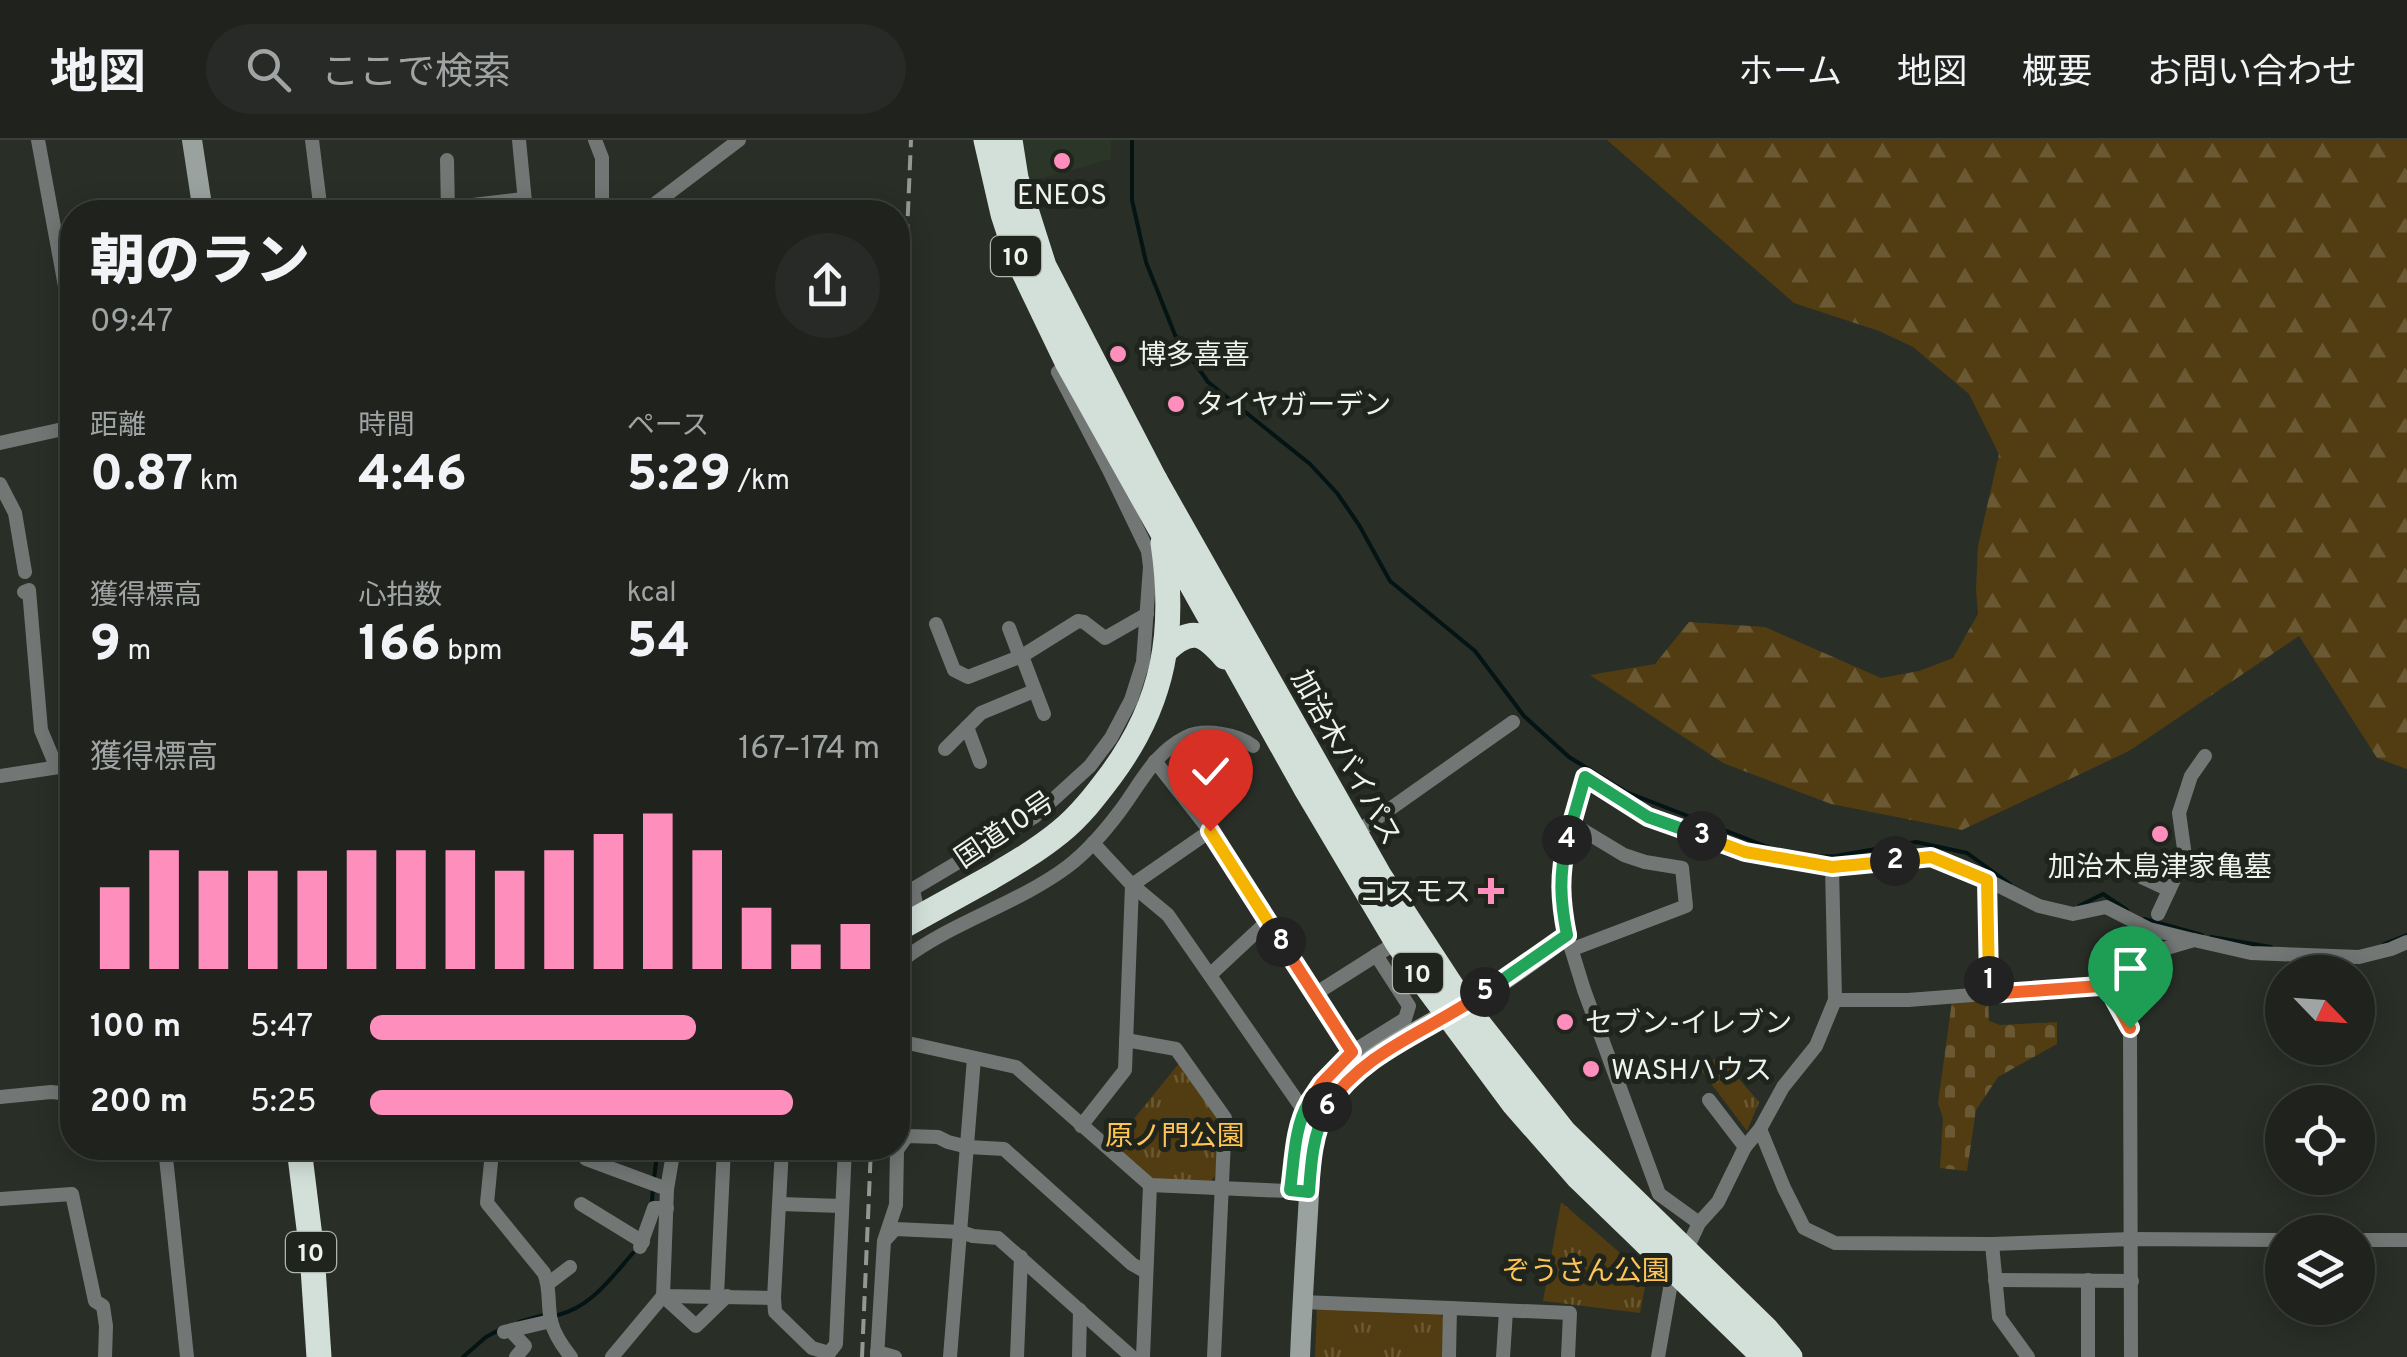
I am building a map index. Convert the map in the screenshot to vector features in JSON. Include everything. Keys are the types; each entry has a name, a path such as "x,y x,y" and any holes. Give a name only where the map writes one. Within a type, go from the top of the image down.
{"highway":[{"name":"国道10号","path":"986,140 1018,260 1160,524"},
{"name":"国道10号","path":"910,922 1028,856 1090,803 1137,736 1166,650 1168,575 1155,480 1080,372 1016,178 1010,140"},
{"name":"加治木バイパス","path":"1155,480 1456,1010"},
{"name":"加治木バイパス","path":"1160,524 1306,787 1386,948 1456,1010 1764,1357"},
{"name":"10","path":"1166,650 1188,635 1203,636 1248,683"},
{"name":"10","path":"300,1160 319,1357"},
{"name":"加治木バイパス","path":"1681,1261 1766,1329 1790,1357"}],"street":[{"path":"38,140 60,259"},
{"path":"192,140 201,200"},
{"path":"312,140 320,200"},
{"path":"518,140 523,200"},
{"path":"595,140 602,158 602,200"},
{"path":"660,200 738,140"},
{"path":"447,160 448,200"},
{"path":"924,944 913,889 1034,817 1090,766 1111,738 1131,700 1142,662 1148,551 1058,372 1080,372"},
{"path":"0,443 60,430"},
{"path":"0,484 14,513 25,572"},
{"path":"24,592 29,590 42,730 56,766"},
{"path":"936,624 954,670 968,678 1021,656 1078,622 1106,638 1147,614"},
{"path":"1009,628 1044,714"},
{"path":"945,749 980,713 1034,691"},
{"path":"1356,833 1513,722"},
{"path":"967,726 980,762"},
{"path":"910,954 1066,867 1121,809 1155,761 1186,737 1200,733 1243,739 1252,746"},
{"path":"2153,923 2185,856 2179,813 2191,776 2205,756"},
{"path":"1155,761 1210,831 1352,1052"},
{"path":"0,776 60,766"},
{"path":"1699,1223 1659,1194 1570,942 1560,898 1560,870 1585,777 1648,817 1745,852 1832,867 1931,857 2038,906 2073,914 2106,907 2194,940 2251,952 2359,958 2407,942"},
{"path":"1300,1191 1320,1120 1340,1088 1360,1068 1570,942 1686,906 1682,868 1624,856 1571,823"},
{"path":"1132,885 1210,831"},
{"path":"1092,843 1168,915 1304,1110"},
{"path":"1656,1356 1670,1282 1699,1223 1718,1202 1745,1147 1782,1087 1816,1046 1834,1000 1832,867"},
{"path":"2137,875 2169,890"},
{"path":"1987,880 1989,994"},
{"path":"1081,1126 1126,1070 1132,885"},
{"path":"1211,974 1268,921"},
{"path":"1834,1000 1908,1000 2100,986 2116,978 2136,957 2194,940"},
{"path":"1300,1357 1304,1110 1321,1084 1352,1052 1405,1019 1409,1006 1386,948 1314,994"},
{"path":"2116,978 2114,999 2130,1028 2132,1357"},
{"path":"1126,1040 1176,1049 1225,1118 1214,1357"},
{"path":"910,1043 1016,1067 1150,1185 1300,1191"},
{"path":"950,1357 974,1058"},
{"path":"0,1097 60,1093"},
{"path":"1710,1100 1745,1147"},
{"path":"1760,1128 1804,1228 1836,1243 2265,1240"},
{"path":"910,1136 1004,1148 1132,1264 1146,1272"},
{"path":"166,1160 188,1357"},
{"path":"491,1160 488,1203 549,1283 551,1321 562,1353"},
{"path":"589,1160 667,1188"},
{"path":"612,1357 663,1296 667,1188 672,1160"},
{"path":"663,1296 696,1326 722,1296 724,1160"},
{"path":"782,1160 775,1312 812,1348 829,1353 836,1344 844,1160"},
{"path":"895,1357 877,1354 884,1241 896,1204 898,1160"},
{"path":"1143,1357 1150,1185"},
{"path":"0,1199 72,1194 95,1301 104,1306 105,1357"},
{"path":"581,1204 641,1246 654,1208 667,1208"},
{"path":"780,1204 842,1206"},
{"path":"884,1241 895,1229 998,1238 1132,1357"},
{"path":"2375,1240 2407,1240"},
{"path":"1992,1244 1999,1317 2028,1357"},
{"path":"1017,1357 1021,1257"},
{"path":"549,1283 570,1267"},
{"path":"1996,1280 2132,1281"},
{"path":"2088,1280 2088,1357"},
{"path":"663,1296 774,1298"},
{"path":"1302,1302 1570,1313 1568,1357"},
{"path":"1448,1357 1450,1308"},
{"path":"1079,1357 1080,1310"},
{"path":"1502,1357 1506,1311"},
{"path":"516,1357 525,1346 508,1332 551,1321"}],"shaded area":[{"name":"ENEOS","path":"1020,140 1111,140 1111,159 1029,182"}],"green space":[{"path":"1607,140 2407,140 2407,769 2377,758 2299,636 2129,751 1962,830 1831,804 1723,763 1590,675 1655,664 1689,622 1765,627 1881,678 1919,671 1953,658 1978,614 1978,546 1999,454 1969,394 1913,347 1879,331 1794,303"},
{"path":"1988,998 1989,1021 2000,1025 2057,1022 2057,1044 1998,1077 1976,1110 1967,1171 1940,1168 1943,1118 1938,1103 1952,1001"},
{"path":"1719,1056 1759,1102 1747,1131 1700,1069"},
{"name":"原ノ門公園","path":"1180,1062 1221,1118 1215,1176 1210,1182 1152,1180 1112,1146"},
{"name":"ぞうさん公園","path":"1561,1202 1647,1276 1640,1313 1543,1301"},
{"path":"1317,1307 1440,1313 1444,1319 1443,1357 1315,1357"}],"waterway":[{"path":"1132,140 1132,200 1146,262 1175,335 1208,382 1310,464 1359,525 1390,581 1475,651 1524,716 1569,757 1626,792 1778,851"},
{"path":"1812,857 1916,842 1967,853 2010,884"},
{"path":"2079,906 2103,894 2127,910"},
{"path":"2144,919 2202,935"},
{"path":"2384,944 2407,935"},
{"path":"2211,937 2271,947"},
{"path":"654,1178 656,1160"},
{"path":"652,1201 653,1187"},
{"path":"558,1315 590,1298 633,1253"},
{"path":"519,1322 544,1315"},
{"path":"463,1357 501,1329"}],"railway":[{"path":"908,200 911,140"},
{"path":"862,1357 870,1160"}],"place":[{"name":"ENEOS","path":"1062,161"},
{"name":"博多喜喜","path":"1118,354"},
{"name":"タイヤガーデン","path":"1176,404"},
{"name":"加治木島津家亀墓","path":"2160,834"},
{"name":"コスモス","path":"1491,891"},
{"name":"セブン-イレブン","path":"1565,1022"},
{"name":"WASHハウス","path":"1591,1069"}],"route":[{"path":"1210,831 1352,1052 1321,1084 1304,1110 1290,1190 1309,1192 1311,1156 1320,1120 1340,1088 1360,1068 1476,999 1567,935 1560,870 1585,777 1648,817 1745,852 1832,867 1931,857 1987,880 1989,994 2100,986 2116,978 2114,999 2130,1028"}]}
